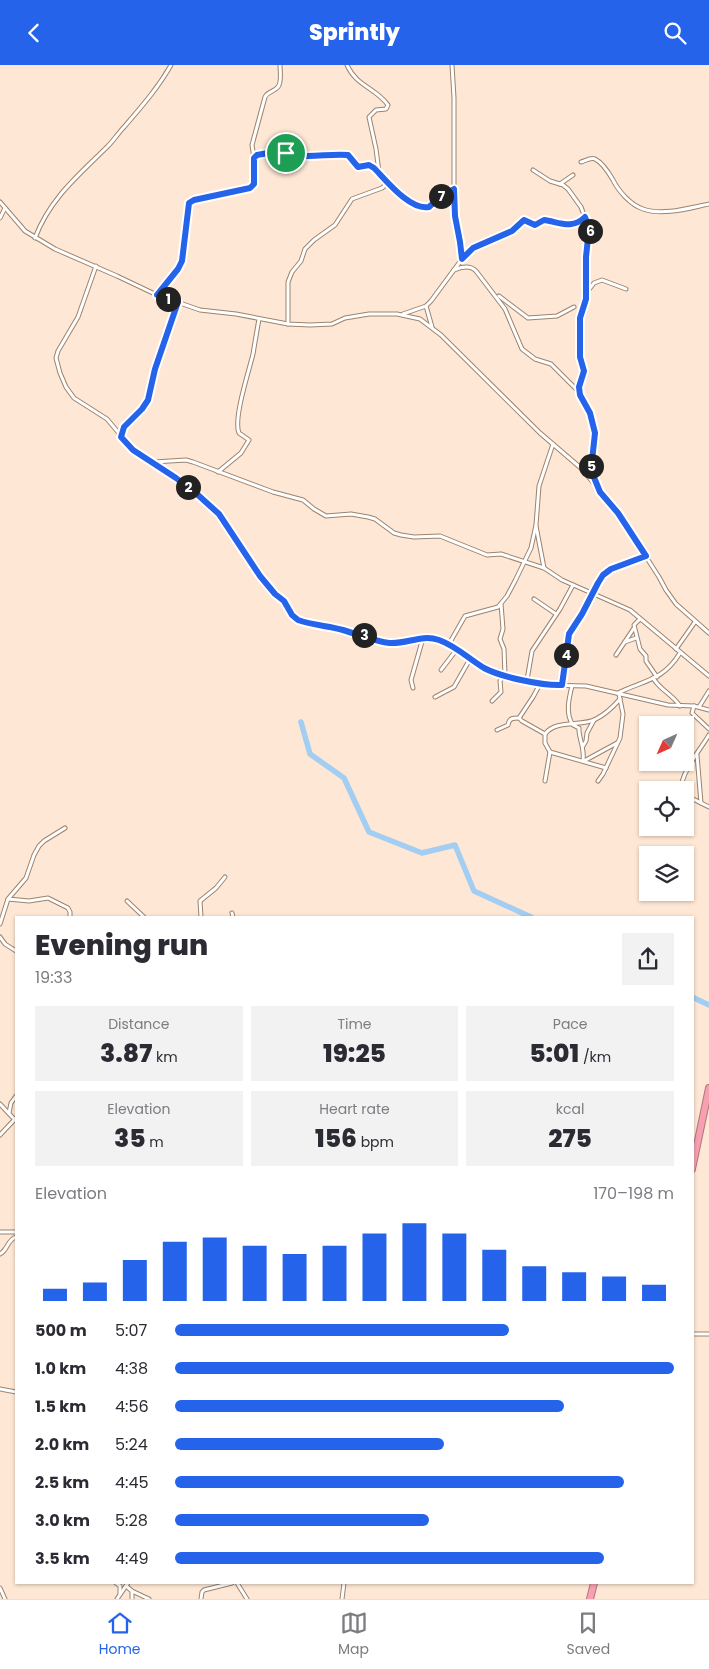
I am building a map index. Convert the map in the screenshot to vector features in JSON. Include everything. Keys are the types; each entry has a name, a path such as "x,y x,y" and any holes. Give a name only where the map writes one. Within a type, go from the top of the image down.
{"highway":[{"path":"694,1159 709,1088"},
{"path":"590,1599 594,1584"}],"street":[{"path":"35,238 44,218 68,184 114,140 160,84 171,65"},
{"path":"157,295 178,269 182,261 189,203 194,200 250,188 254,184 252,145 265,97 268,92 278,88 280,84 280,65"},
{"path":"347,65 356,80 379,95 388,105 386,109 373,112 369,117 379,173"},
{"path":"452,65 455,216 462,259"},
{"path":"254,158 257,155 268,153 307,156 331,154 350,156 358,167 369,165 402,196 426,208 454,189"},
{"path":"581,162 592,159 597,160 622,194 632,203 646,210 670,210 709,205"},
{"path":"533,170 550,181 565,187 581,207 591,233 588,238 586,257 586,301 580,318 580,357 584,371 579,385 580,392 593,421 595,439 591,470 600,492"},
{"path":"560,184 573,175"},
{"path":"288,324 288,282 290,274 300,263 305,249 335,225 352,199 382,188 388,183"},
{"path":"0,202 17,222 35,238 67,255 96,266 157,295 200,310 288,324 319,326 369,314 403,315 420,319 582,469 618,513 676,604 709,633"},
{"path":"0,218 5,207"},
{"path":"403,315 426,306 462,259 473,248 512,231 524,220 535,225 544,220 568,225 580,222 585,217"},
{"path":"96,266 78,317 58,351 56,361 66,387 74,398 107,419 133,450 153,462 198,495 219,514 260,576 275,594 284,601 292,615 298,620 382,642 405,642 423,637 431,638 449,644 486,669 505,675 540,684 586,686 668,705 694,706 709,710"},
{"path":"454,271 462,267 474,269 505,309 523,350 535,359 551,364 580,392"},
{"path":"587,292 594,283 602,280 626,289"},
{"path":"496,295 528,318 557,316 574,307"},
{"path":"121,437 124,427 148,400 155,369 178,302"},
{"path":"426,306 433,329"},
{"path":"218,472 241,453 249,440 239,433 237,426 259,319"},
{"path":"449,644 464,616 495,609 501,604 525,561 531,548 536,525 539,487 554,444"},
{"path":"153,462 186,460 279,495 298,497 326,516 351,514 368,517 375,519 394,533 414,537 440,536 487,555 501,555 544,568 573,585 630,610 709,676"},
{"path":"536,525 544,568"},
{"path":"562,685 569,634 601,578 608,571 646,556"},
{"path":"527,680 532,651 573,585"},
{"path":"534,599 556,614"},
{"path":"492,701 501,692 500,681 505,675 504,649 500,637 503,629 501,604"},
{"path":"616,655 640,618"},
{"path":"618,693 665,672 695,622"},
{"path":"634,628 640,649 646,656 658,687 672,695 680,706"},
{"path":"413,688 411,678 423,637"},
{"path":"625,643 636,638"},
{"path":"441,670 457,649"},
{"path":"435,697 454,687 470,659"},
{"path":"702,671 709,671"},
{"path":"519,718 540,684"},
{"path":"572,686 568,703 569,717 571,724 579,728 578,733 583,745 584,761"},
{"path":"699,707 709,691"},
{"path":"598,781 618,743 623,714 618,693"},
{"path":"545,781 550,752 545,743 547,731 558,726 594,720 611,709 620,698"},
{"path":"694,706 692,713 709,729"},
{"path":"497,730 508,725 512,718 519,718 545,734"},
{"path":"583,745 594,720"},
{"path":"682,781 709,735"},
{"path":"584,761 618,743"},
{"path":"704,743 709,745"},
{"path":"550,752 606,768"},
{"path":"697,755 701,803"},
{"path":"694,800 709,807"},
{"path":"0,924 8,899 26,877 39,846 65,828"},
{"path":"201,916 200,901 216,888 225,877"},
{"path":"8,899 29,901 51,898 68,908 70,916"},
{"path":"127,901 143,916"},
{"path":"0,937 5,944 15,950"},
{"path":"9,1114 11,1103 15,1097"},
{"path":"0,1104 15,1118"},
{"path":"0,1135 15,1120"},
{"path":"0,1232 15,1232"},
{"path":"7,1232 10,1240"},
{"path":"0,1254 5,1250 10,1240 15,1238"},
{"path":"694,1334 709,1334"},
{"path":"0,1389 15,1392"},
{"path":"117,1584 120,1586 120,1594"},
{"path":"117,1599 127,1584 132,1591 149,1599"},
{"path":"201,1599 204,1590 228,1584"},
{"path":"238,1584 247,1599"},
{"path":"342,1599 344,1584"},
{"path":"0,1588 5,1599"},
{"path":"132,1591 132,1599"}],"waterway":[{"path":"301,722 310,754 344,778 369,832 422,853 455,845 474,891 529,916"},
{"path":"694,998 709,1005"}],"route":[{"path":"286,153 307,156 348,155 352,157 358,167 372,166 402,196 426,208 454,189 455,216 462,259 473,248 512,231 524,220 533,225 544,220 560,225 574,225 585,217 591,233 588,238 586,257 586,299 580,318 580,357 584,375 579,387 580,395 593,421 595,433 591,470 600,492 618,513 646,556 611,569 603,575 569,634 562,685 544,685 486,669 440,640 423,637 400,643 382,642 340,629 298,620 292,615 284,601 270,589 260,576 243,552 226,521 198,495 153,462 133,450 121,437 126,424 132,420 148,400 155,369 178,302 157,295 178,269 182,261 186,217 190,201 242,191 252,187 254,184 253,161 256,155 286,153"}]}
